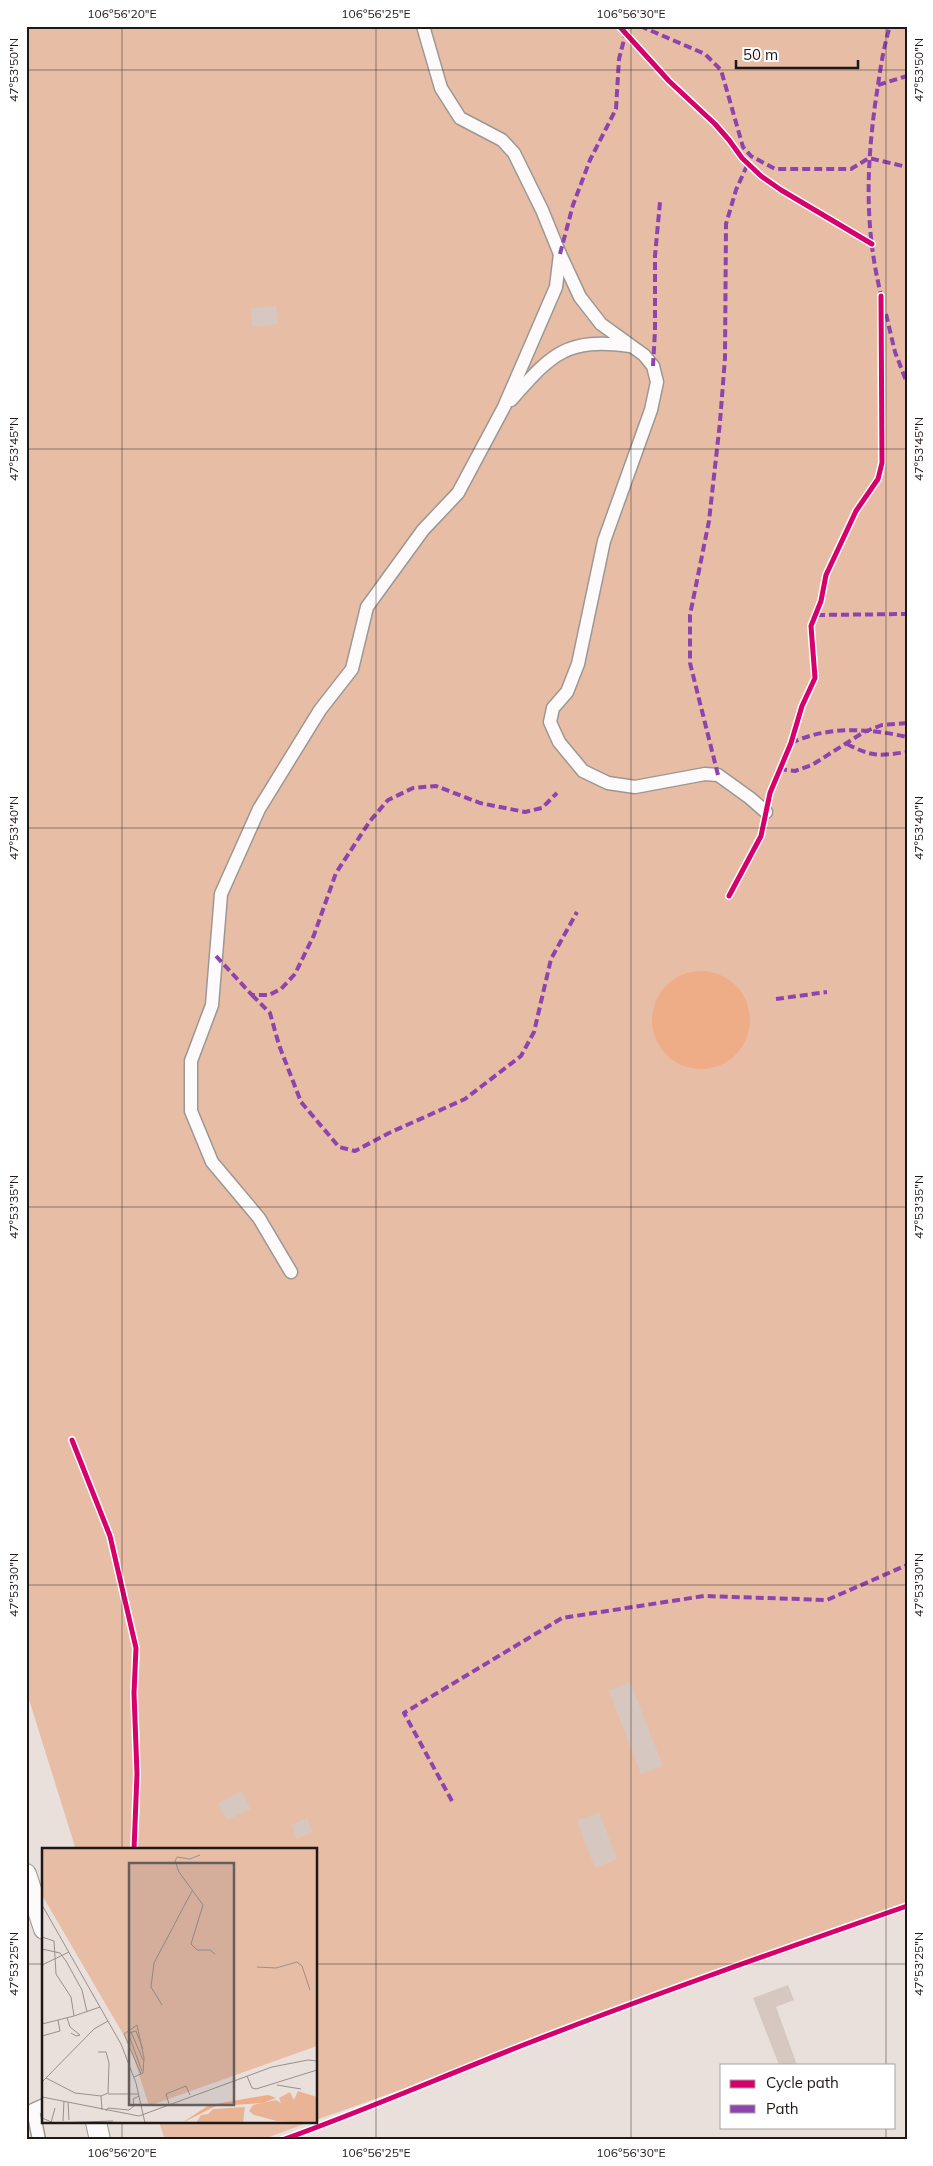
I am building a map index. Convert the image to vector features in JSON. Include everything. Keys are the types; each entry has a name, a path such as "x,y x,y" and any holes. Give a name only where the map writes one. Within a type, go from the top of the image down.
{"main road":[{"path":"26,1874 42,1923"},
{"path":"96,2124 100,2140"}],"street":[{"path":"423,26 441,88 460,118 502,140 514,152 542,210 560,254 586,304 601,324 644,355 652,366 657,382 651,410 604,541 578,664 567,692 553,708 550,722 559,742 583,771 608,783 635,787 705,774 718,775 766,812"},
{"path":"291,1272 258,1218 212,1162 191,1111 191,1061 212,1005 221,894 259,809 320,710 352,669 367,608 423,530 458,493 504,407 556,287 560,254"},
{"path":"504,407 544,363 563,351 589,344 607,343 630,346"},
{"path":"34,2110 39,2140"}],"shaded area":[{"path":"26,26 907,26 907,1910 318,2119 318,1848 75,1848 26,1690"},
{"path":"701,971 711,972 728,979 742,993 749,1010 749,1030 742,1047 728,1061 711,1068 701,1069 691,1068 674,1061 660,1047 653,1030 652,1020 653,1010 660,993 674,979 691,972"},
{"path":"160,2124 305,2124 261,2140 165,2140"}],"building":[{"path":"276,306 278,324 252,327 251,308"},
{"path":"630,1682 663,1766 641,1774 609,1691"},
{"path":"242,1791 250,1809 227,1820 218,1803"},
{"path":"599,1812 617,1859 595,1868 577,1821"},
{"path":"307,1818 313,1832 297,1839 291,1825"},
{"path":"788,1985 794,2000 776,2007 797,2064 779,2064 753,1998"}],"marked path":[{"path":"640,26 705,54 721,70 743,147 751,156 775,169 851,169 869,158 907,167"},
{"path":"882,299 872,250 869,179 875,105 890,26"},
{"path":"560,254 573,205 590,160 616,109 619,59 626,32"},
{"path":"878,85 907,76"},
{"path":"718,775 690,663 690,615 709,521 720,422 725,358 726,224 736,190 749,161"},
{"path":"653,366 655,256 660,202"},
{"path":"886,314 895,352 907,383"},
{"path":"817,615 907,614"},
{"path":"779,769 795,771 812,765 864,732 882,725 907,723"},
{"path":"791,743 805,737 848,730 862,730 907,737"},
{"path":"847,744 876,754 907,752"},
{"path":"216,956 252,995 269,995 281,989 295,974 314,935 336,873 370,821 388,800 413,788 436,786 480,803 525,812 542,808 557,793"},
{"path":"252,995 270,1013 279,1045 301,1102 339,1147 355,1151 389,1133 465,1099 521,1056 534,1032 551,959 577,912"},
{"path":"776,999 827,992"},
{"path":"452,1801 404,1713 562,1618 704,1596 827,1600 907,1565"}],"cycle path":[{"path":"619,26 669,81 715,124 742,158 761,176 872,244"},
{"path":"729,896 761,836 770,793 791,743 802,706 815,678 811,626 821,601 826,575 856,511 878,479 882,463 881,296"},
{"path":"72,1440 110,1536 136,1648 134,1693 137,1774 134,1848"},
{"path":"282,2140 345,2117 578,2024 718,1972 907,1906"}]}
